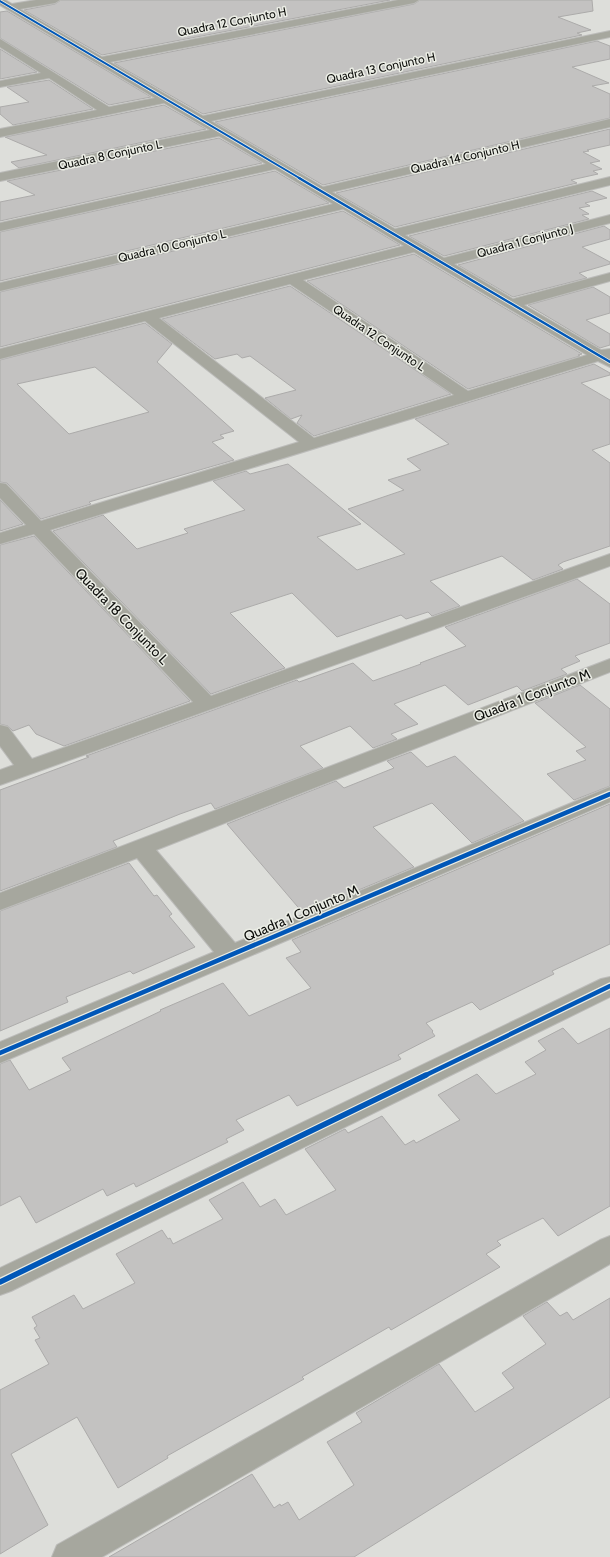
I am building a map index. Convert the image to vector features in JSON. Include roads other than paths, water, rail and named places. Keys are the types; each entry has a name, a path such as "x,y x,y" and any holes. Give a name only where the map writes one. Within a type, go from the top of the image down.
{"street":[{"path":"6,4 55,0"},
{"name":"Quadra 12 Conjunto H","path":"101,60 414,0"},
{"path":"6,4 510,304 607,357"},
{"name":"Quadra 13 Conjunto H","path":"200,120 610,34"},
{"path":"0,42 107,111"},
{"path":"0,84 50,75"},
{"path":"0,133 166,100"},
{"name":"Quadra 14 Conjunto H","path":"320,191 610,123"},
{"name":"Quadra 8 Conjunto L","path":"0,178 220,132"},
{"path":"0,227 277,165"},
{"path":"392,234 610,181"},
{"name":"Quadra 10 Conjunto L","path":"0,287 344,205"},
{"name":"Quadra 1 Conjunto J","path":"441,263 610,219"},
{"path":"0,354 416,247"},
{"path":"510,304 610,277"},
{"name":"Quadra 12 Conjunto L","path":"292,279 467,397"},
{"path":"147,316 312,444"},
{"path":"0,538 467,397 607,357"},
{"name":"Quadra 18 Conjunto L","path":"0,488 207,704"},
{"path":"0,778 610,560"},
{"name":"Quadra 1 Conjunto M","path":"0,902 610,665"},
{"path":"0,732 28,768"},
{"name":"Quadra 1 Conjunto M","path":"0,1053 610,794"},
{"name":"Quadra 1 Conjunto M","path":"142,847 231,954"},
{"path":"0,1282 610,986"},
{"path":"69,1557 610,1249"}]}
